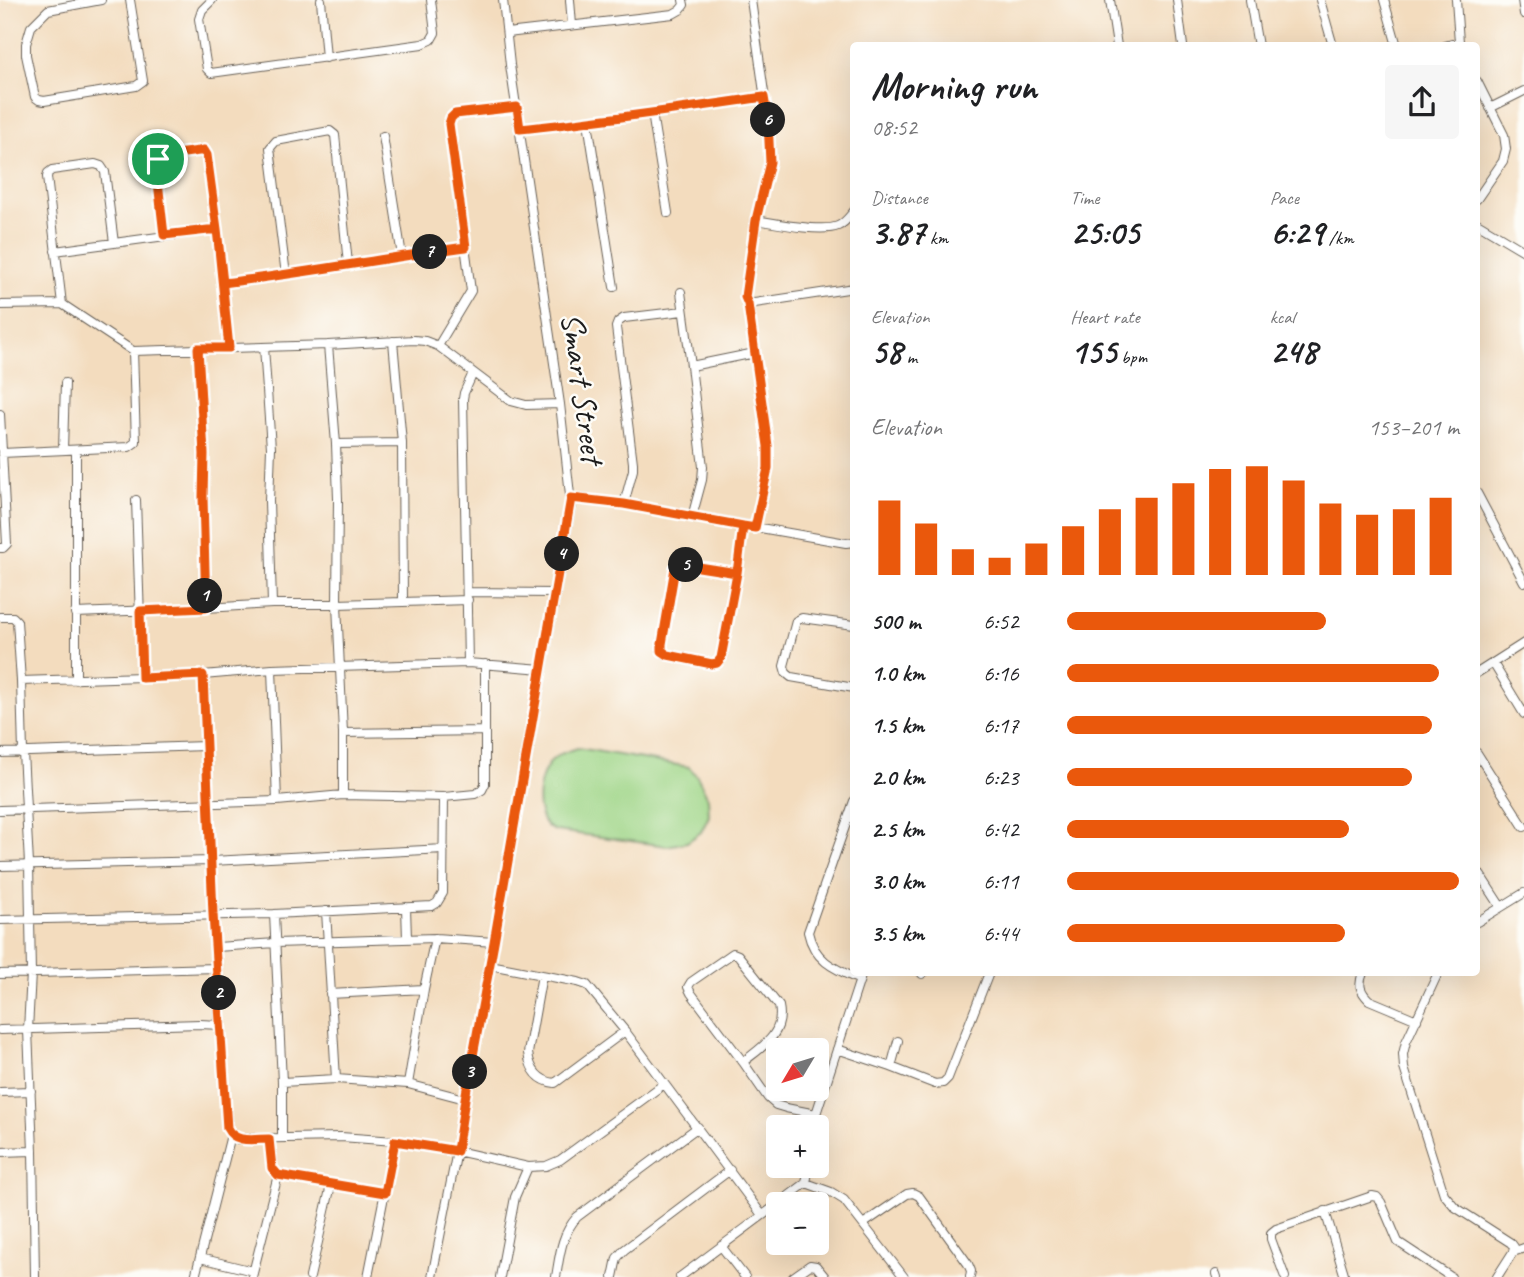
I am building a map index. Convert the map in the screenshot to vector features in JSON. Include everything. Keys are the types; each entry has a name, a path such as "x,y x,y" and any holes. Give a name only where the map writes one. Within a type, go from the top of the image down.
{"street":[{"path":"46,0 48,10"},
{"path":"102,0 48,10 31,27 26,55 35,97 39,100 136,86 143,81 130,0"},
{"path":"212,0 202,10 199,19 207,69 211,73 422,44 431,40 435,33 431,0"},
{"path":"321,0 326,58"},
{"name":"Smart Street","path":"432,1277 457,1151 571,498 503,0"},
{"path":"570,0 572,24"},
{"path":"507,33 673,14 684,5 683,0"},
{"path":"751,0 768,121 770,162 756,220 745,289 768,446 768,468 755,528"},
{"path":"1110,0 1116,42"},
{"path":"1177,0 1182,42"},
{"path":"1250,0 1257,42"},
{"path":"1320,0 1332,42"},
{"path":"1384,0 1396,42"},
{"path":"1456,0 1459,42"},
{"path":"1522,0 1524,12"},
{"path":"1480,87 1504,135 1506,149 1503,161 1480,195"},
{"path":"1490,108 1524,91"},
{"path":"520,129 764,97"},
{"path":"438,346 471,291 449,124 455,114 517,107"},
{"path":"652,113 668,213"},
{"path":"588,122 614,287"},
{"path":"286,275 270,148 276,141 330,131 335,135 348,264"},
{"path":"383,136 402,256"},
{"path":"164,235 156,164 158,159 162,156 204,150 207,155 217,229 229,348"},
{"path":"62,303 48,173 52,170 95,164 101,166 105,172 114,243"},
{"path":"756,220 808,228 833,228 841,225 850,215"},
{"path":"1480,225 1524,249"},
{"path":"55,251 217,229"},
{"path":"223,283 466,247"},
{"path":"748,304 850,289"},
{"path":"681,292 703,467 692,517"},
{"path":"0,305 62,303 132,351 425,341 438,346 511,401 526,405 560,404"},
{"path":"624,504 633,463 618,322 624,318 683,311"},
{"path":"393,341 402,443 403,602"},
{"path":"328,345 338,499 337,604 343,795"},
{"path":"264,347 271,448 269,501 272,604"},
{"path":"198,348 204,454 206,608"},
{"path":"2,453 130,447 136,442 132,351"},
{"path":"691,366 755,353"},
{"path":"468,663 463,399 473,373"},
{"path":"64,450 65,383"},
{"path":"0,414 7,544 0,548"},
{"path":"336,444 402,443"},
{"path":"76,450 76,680"},
{"path":"571,498 624,504 850,542"},
{"path":"136,500 142,678"},
{"path":"1480,508 1524,582"},
{"path":"737,573 680,564 675,568 662,651 668,655 712,664 721,658 737,573 743,526"},
{"path":"75,613 272,604 403,602 468,596 554,593"},
{"path":"0,617 13,617 18,621 29,864 31,973 28,1030 34,1277"},
{"path":"850,624 802,618 796,621 784,666 791,677 850,687"},
{"path":"1480,671 1524,643"},
{"path":"21,681 468,663 542,669"},
{"path":"1493,663 1524,714"},
{"path":"0,810 277,801 343,795 444,797 475,794 482,790 485,784 485,664"},
{"path":"272,669 277,801"},
{"path":"203,675 213,914 227,1128 231,1135 237,1139 341,1138 395,1141 528,1167 546,1166 560,1160 664,1084"},
{"path":"343,733 485,731"},
{"path":"0,753 205,746"},
{"path":"1480,758 1524,827"},
{"path":"0,920 274,914 432,906 440,899 444,887 444,797"},
{"path":"850,812 808,932 824,962 850,973"},
{"path":"0,866 212,860 444,849"},
{"path":"1480,875 1501,907"},
{"path":"1480,920 1524,893"},
{"path":"406,907 407,939"},
{"path":"327,911 336,1079"},
{"path":"274,914 282,1138"},
{"path":"408,1084 435,938"},
{"path":"217,947 435,938 494,942"},
{"path":"744,1062 771,1041 781,1015 779,1006 738,955 733,953 691,982 688,987 691,993 768,1098 776,1105 816,1114 861,976"},
{"path":"490,965 587,985 625,1031 762,1215"},
{"path":"0,974 217,968"},
{"path":"542,975 528,1053 529,1064 546,1082 555,1083 625,1031"},
{"path":"837,1049 935,1084 943,1083 948,1078 988,976"},
{"path":"1362,976 1360,987 1369,1000 1417,1020"},
{"path":"1437,976 1406,1041 1402,1054 1404,1068 1444,1194 1455,1207 1514,1247 1497,1277"},
{"path":"330,994 424,989"},
{"path":"0,1031 220,1025"},
{"path":"891,1067 898,1041"},
{"path":"282,1082 336,1079 408,1084 465,1099"},
{"path":"0,1092 31,1091"},
{"path":"556,1277 567,1228 577,1217 698,1127"},
{"path":"195,1277 231,1135"},
{"path":"269,1139 272,1168 278,1175 385,1193"},
{"path":"368,1277 395,1141"},
{"path":"0,1152 33,1151"},
{"path":"500,1277 515,1197 528,1167"},
{"path":"613,1277 617,1258 624,1250 730,1170"},
{"path":"200,1258 252,1274 278,1175"},
{"path":"680,1277 806,1183 807,1178"},
{"path":"806,1183 838,1195 844,1200 904,1277"},
{"path":"310,1277 331,1185"},
{"path":"863,1224 907,1194 913,1193 919,1196 968,1264 970,1277"},
{"path":"1285,1277 1271,1233 1372,1196 1381,1202 1398,1242 1451,1277"},
{"path":"1325,1211 1346,1277"},
{"path":"721,1246 746,1277"},
{"path":"1513,1252 1524,1248"},
{"path":"793,1277 810,1265 816,1266 825,1277"}],"green space":[{"path":"578,748 689,767 697,776 708,798 709,816 701,832 687,842 667,846 556,831 547,826 539,810 542,779 546,769 557,756"}],"route":[{"path":"158,159 156,164 164,235 217,229 223,283 466,247 449,124 455,114 517,107 520,129 764,97 770,162 756,220 745,297 766,422 768,468 755,528 743,526 737,573 680,564 675,568 662,644 662,651 668,655 712,664 721,658 737,573 743,526 624,504 571,498 457,1151 395,1141 385,1193 278,1175 272,1168 269,1139 237,1139 227,1128 213,914 203,675 142,678 140,611 206,608 204,454 198,348 229,348 217,229 207,155 204,150 162,156 158,159"}]}
